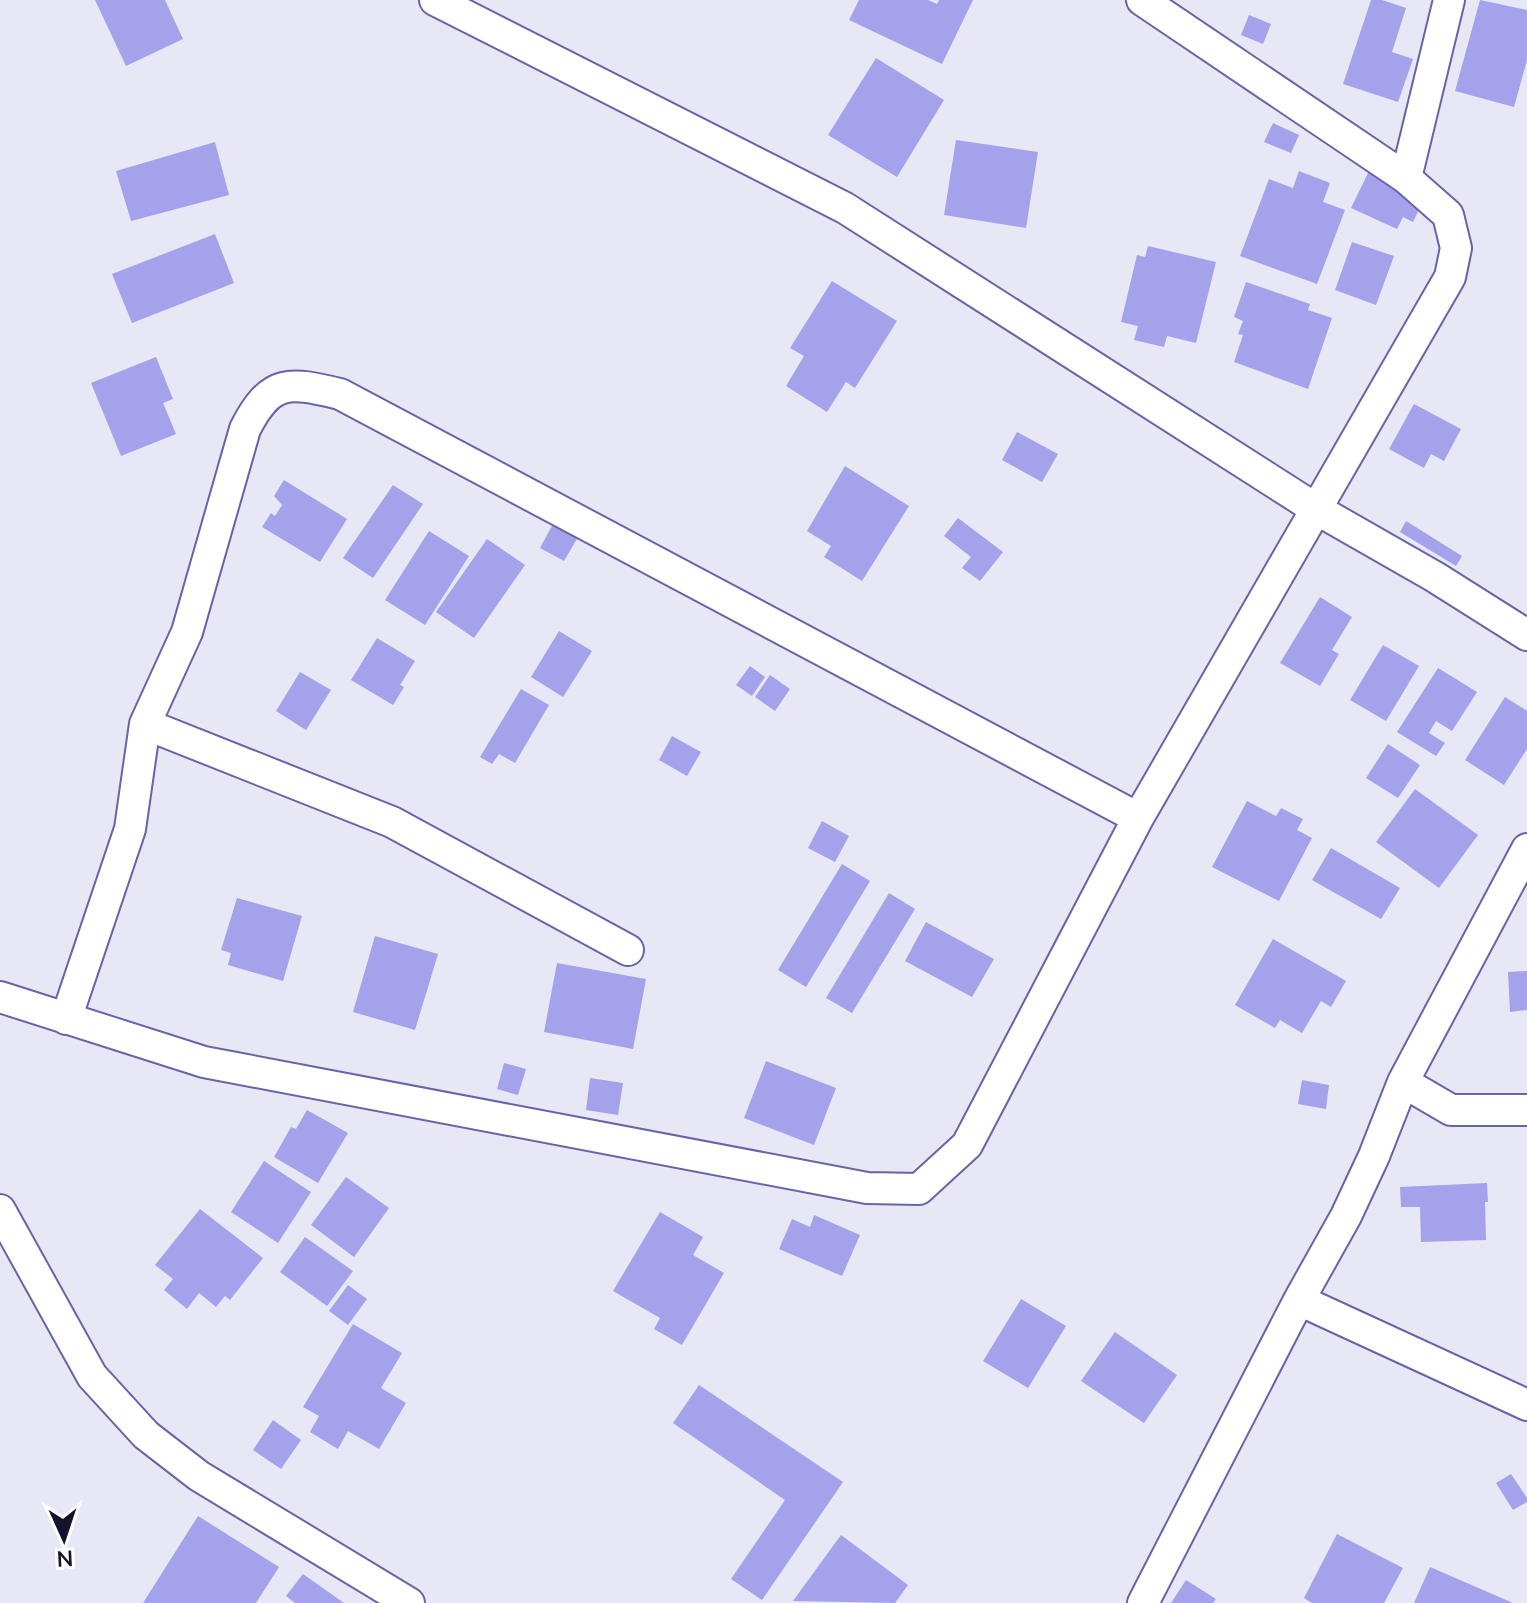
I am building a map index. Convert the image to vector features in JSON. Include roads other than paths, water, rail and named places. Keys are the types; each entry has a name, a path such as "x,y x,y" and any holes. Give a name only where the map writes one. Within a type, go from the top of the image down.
{"street":[{"path":"435,0 845,208 1316,509 1435,577 1527,635"},
{"path":"0,997 204,1062 867,1188 919,1189 967,1145 1138,818 1450,277 1456,248 1448,215 1406,178 1142,0"},
{"path":"1406,178 1449,0"},
{"path":"66,1019 130,829 145,724 187,632 245,429 257,405 275,389 304,385 340,394 1138,818"},
{"path":"145,724 392,822 628,950"},
{"path":"1143,1603 1299,1300 1346,1216 1403,1082 1527,849"},
{"path":"1403,1082 1451,1110 1527,1110"},
{"path":"0,1210 92,1376 146,1435 199,1476 409,1603"},
{"path":"1299,1300 1527,1405"}]}
